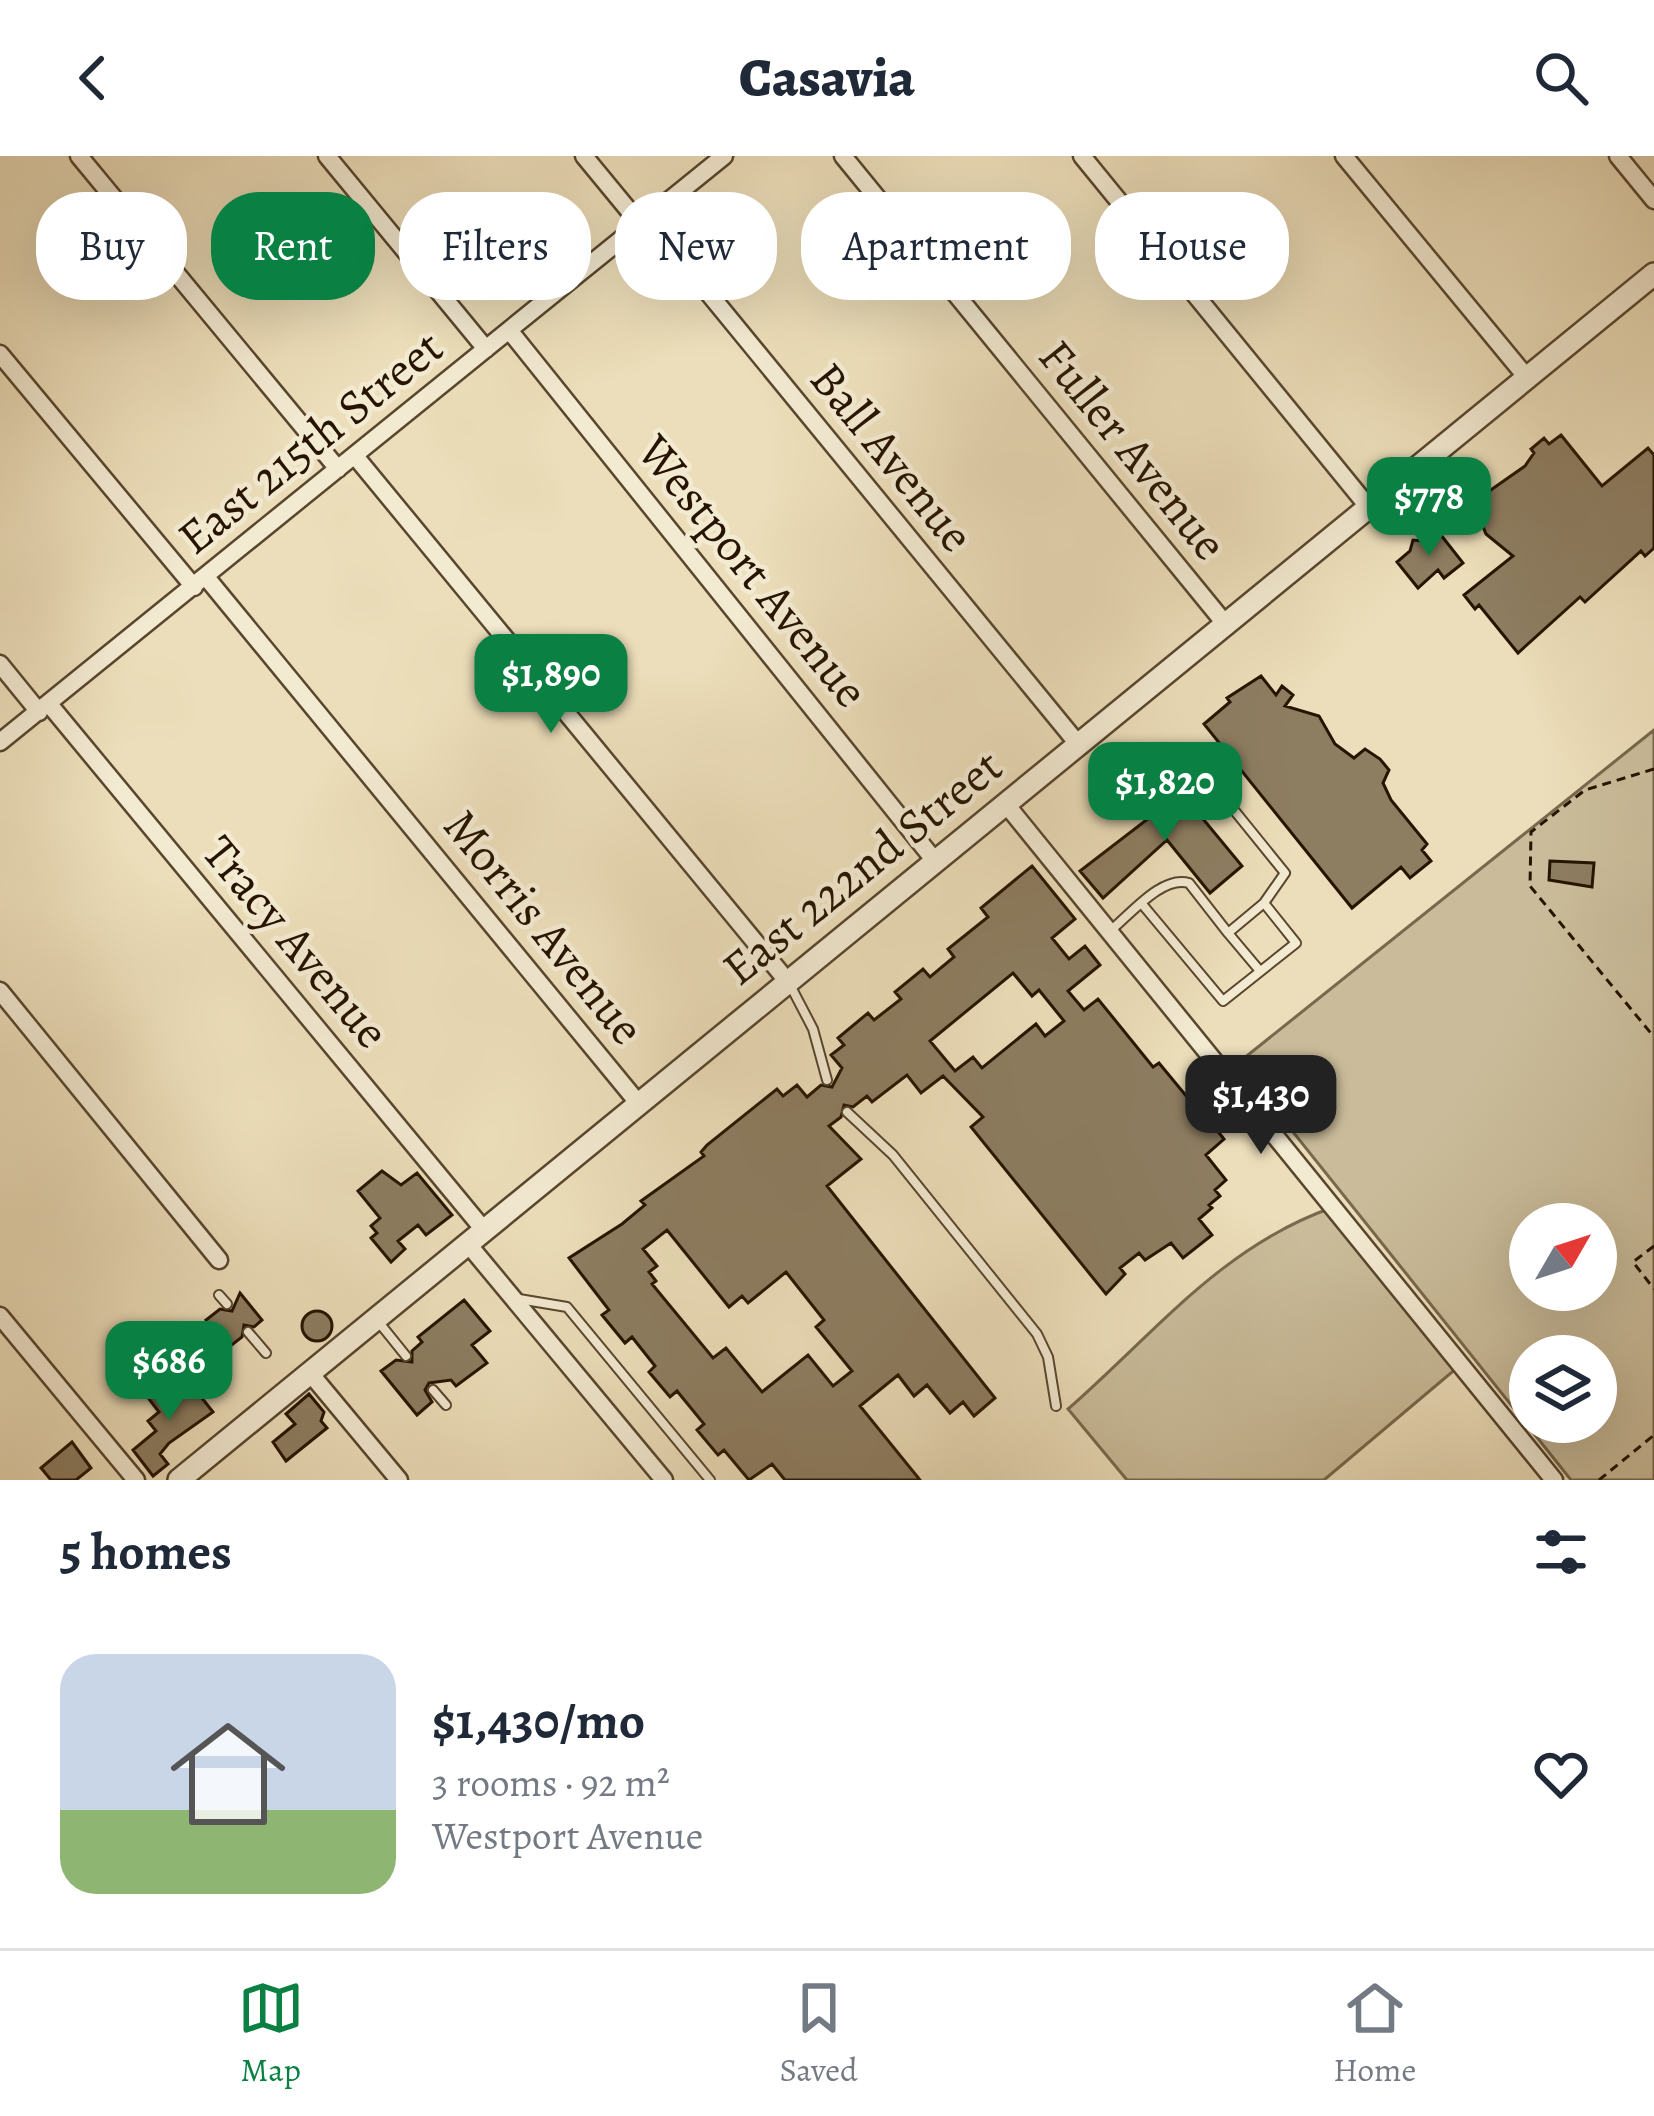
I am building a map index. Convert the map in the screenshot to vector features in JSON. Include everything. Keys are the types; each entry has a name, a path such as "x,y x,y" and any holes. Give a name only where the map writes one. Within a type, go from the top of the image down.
{"street":[{"path":"79,156 338,470"},
{"path":"327,156 486,349"},
{"name":"Ball Avenue","path":"584,156 617,192"},
{"name":"East 215th Street","path":"679,192 724,156"},
{"name":"Fuller Avenue","path":"843,156 1227,626"},
{"path":"1082,156 1370,509"},
{"path":"1345,156 1528,379"},
{"path":"1618,156 1654,200"},
{"name":"East 215th Street","path":"0,742 615,244"},
{"name":"East 222nd Street","path":"178,1480 1654,274"},
{"name":"Ball Avenue","path":"709,300 1078,744"},
{"name":"Westport Avenue","path":"509,329 934,861"},
{"name":"Morris Avenue","path":"0,354 200,582 639,1104"},
{"path":"355,456 788,982"},
{"name":"Tracy Avenue","path":"0,664 44,708 476,1237 514,1299 664,1480"},
{"path":"1005,803 1554,1480"},
{"path":"0,991 219,1261"},
{"path":"0,1316 136,1480"},
{"path":"310,1373 399,1480"}],"lane":[{"path":"1221,794 1286,873 1264,903 1228,933"},
{"path":"1110,931 1165,885 1185,881 1260,971"},
{"path":"1142,904 1223,1001 1295,943 1264,903"},
{"path":"788,982 813,1029 826,1080"},
{"path":"847,1112 893,1155 1037,1334 1048,1357 1056,1406"},
{"path":"219,1295 227,1304"},
{"path":"514,1299 567,1306 710,1480"},
{"path":"376,1319 406,1356"},
{"path":"248,1332 266,1353"},
{"path":"434,1390 446,1405"}],"path":[{"path":"1654,769 1586,790 1531,832 1530,886 1654,1036"},
{"path":"1654,1246 1633,1262 1654,1289"},
{"path":"1599,1480 1654,1435"}],"shaded area":[{"path":"1654,730 1654,1480 1571,1480 1541,1443 1617,1443 1617,1335 1509,1335 1509,1402 1238,1063"},
{"path":"1331,1208 1458,1367 1324,1480 1127,1480 1068,1409 1222,1269 1255,1245"}],"building":[{"path":"1561,435 1602,486 1648,448 1654,455 1654,548 1645,556 1641,551 1585,602 1580,597 1518,653 1479,605 1475,609 1464,595 1513,556 1486,534 1477,512 1485,494 1525,466 1534,453 1531,449 1544,438 1549,444"},
{"path":"1437,530 1463,563 1444,578 1438,570 1418,588 1397,562 1410,551 1413,540 1424,541"},
{"path":"1261,676 1276,695 1282,686 1293,695 1285,706 1319,716 1335,744 1354,758 1365,749 1380,759 1389,770 1383,783 1391,800 1427,844 1422,850 1431,861 1410,878 1401,867 1352,908 1204,724 1230,702 1227,698"},
{"path":"1170,779 1242,866 1210,893 1167,840 1103,898 1080,871 1149,818 1139,805"},
{"path":"1550,861 1594,863 1592,887 1549,880"},
{"path":"1032,866 1075,919 1052,938 1069,959 1085,946 1100,965 1068,991 1084,1010 1098,999 1153,1067 1159,1063 1192,1103 1201,1096 1212,1110 1205,1115 1224,1139 1206,1155 1226,1180 1215,1190 1220,1196 1209,1205 1212,1208 1199,1219 1212,1235 1183,1258 1171,1243 1145,1260 1139,1253 1120,1268 1125,1274 1106,1294 971,1127 983,1117 943,1076 921,1093 907,1075 872,1102 867,1096 853,1107 844,1105 841,1117 829,1126 861,1159 827,1186 995,1398 974,1416 963,1402 950,1413 927,1385 914,1396 898,1375 860,1406 920,1480 785,1480 772,1464 749,1480 724,1450 718,1455 697,1430 704,1424 677,1391 670,1397 649,1372 655,1366 632,1337 625,1343 602,1315 609,1310 569,1258 622,1224 645,1205 641,1201 704,1156 701,1152 707,1145 777,1089 783,1096 797,1085 807,1097 821,1085 832,1087 842,1068 831,1055 844,1045 838,1038 868,1013 874,1020 901,999 895,992 923,969 930,977 954,957 948,949 988,917 981,908","holes":["1013,973 1032,996 1039,990 1064,1021 1045,1036 1036,1024 982,1068 973,1057 955,1071 930,1041","667,1230 729,1307 742,1296 748,1303 786,1272 824,1320 816,1327 852,1371 833,1386 808,1355 762,1392 726,1348 713,1358 652,1284 656,1281 649,1272 657,1266 643,1249"]},
{"path":"382,1171 401,1185 417,1173 452,1215 426,1235 418,1225 398,1241 405,1249 391,1262 371,1238 377,1233 371,1226 380,1218 358,1191"},
{"path":"240,1293 262,1320 254,1327 244,1325 242,1337 228,1348 206,1320 220,1309 232,1311"},
{"path":"464,1300 490,1331 472,1345 487,1363 456,1386 451,1380 429,1383 425,1390 432,1402 417,1415 381,1371 396,1360 412,1362 412,1351 422,1342 418,1337"},
{"path":"317,1311 328,1315 332,1326 328,1337 317,1341 306,1337 302,1326 306,1315"},
{"path":"155,1379 175,1403 194,1388 213,1412 169,1443 160,1454 168,1464 153,1476 133,1450 156,1431 148,1421 159,1412 142,1390"},
{"path":"309,1394 324,1412 321,1421 327,1428 286,1461 273,1442 295,1424 286,1414"},
{"path":"72,1442 91,1468 76,1480 51,1480 41,1468"}]}
